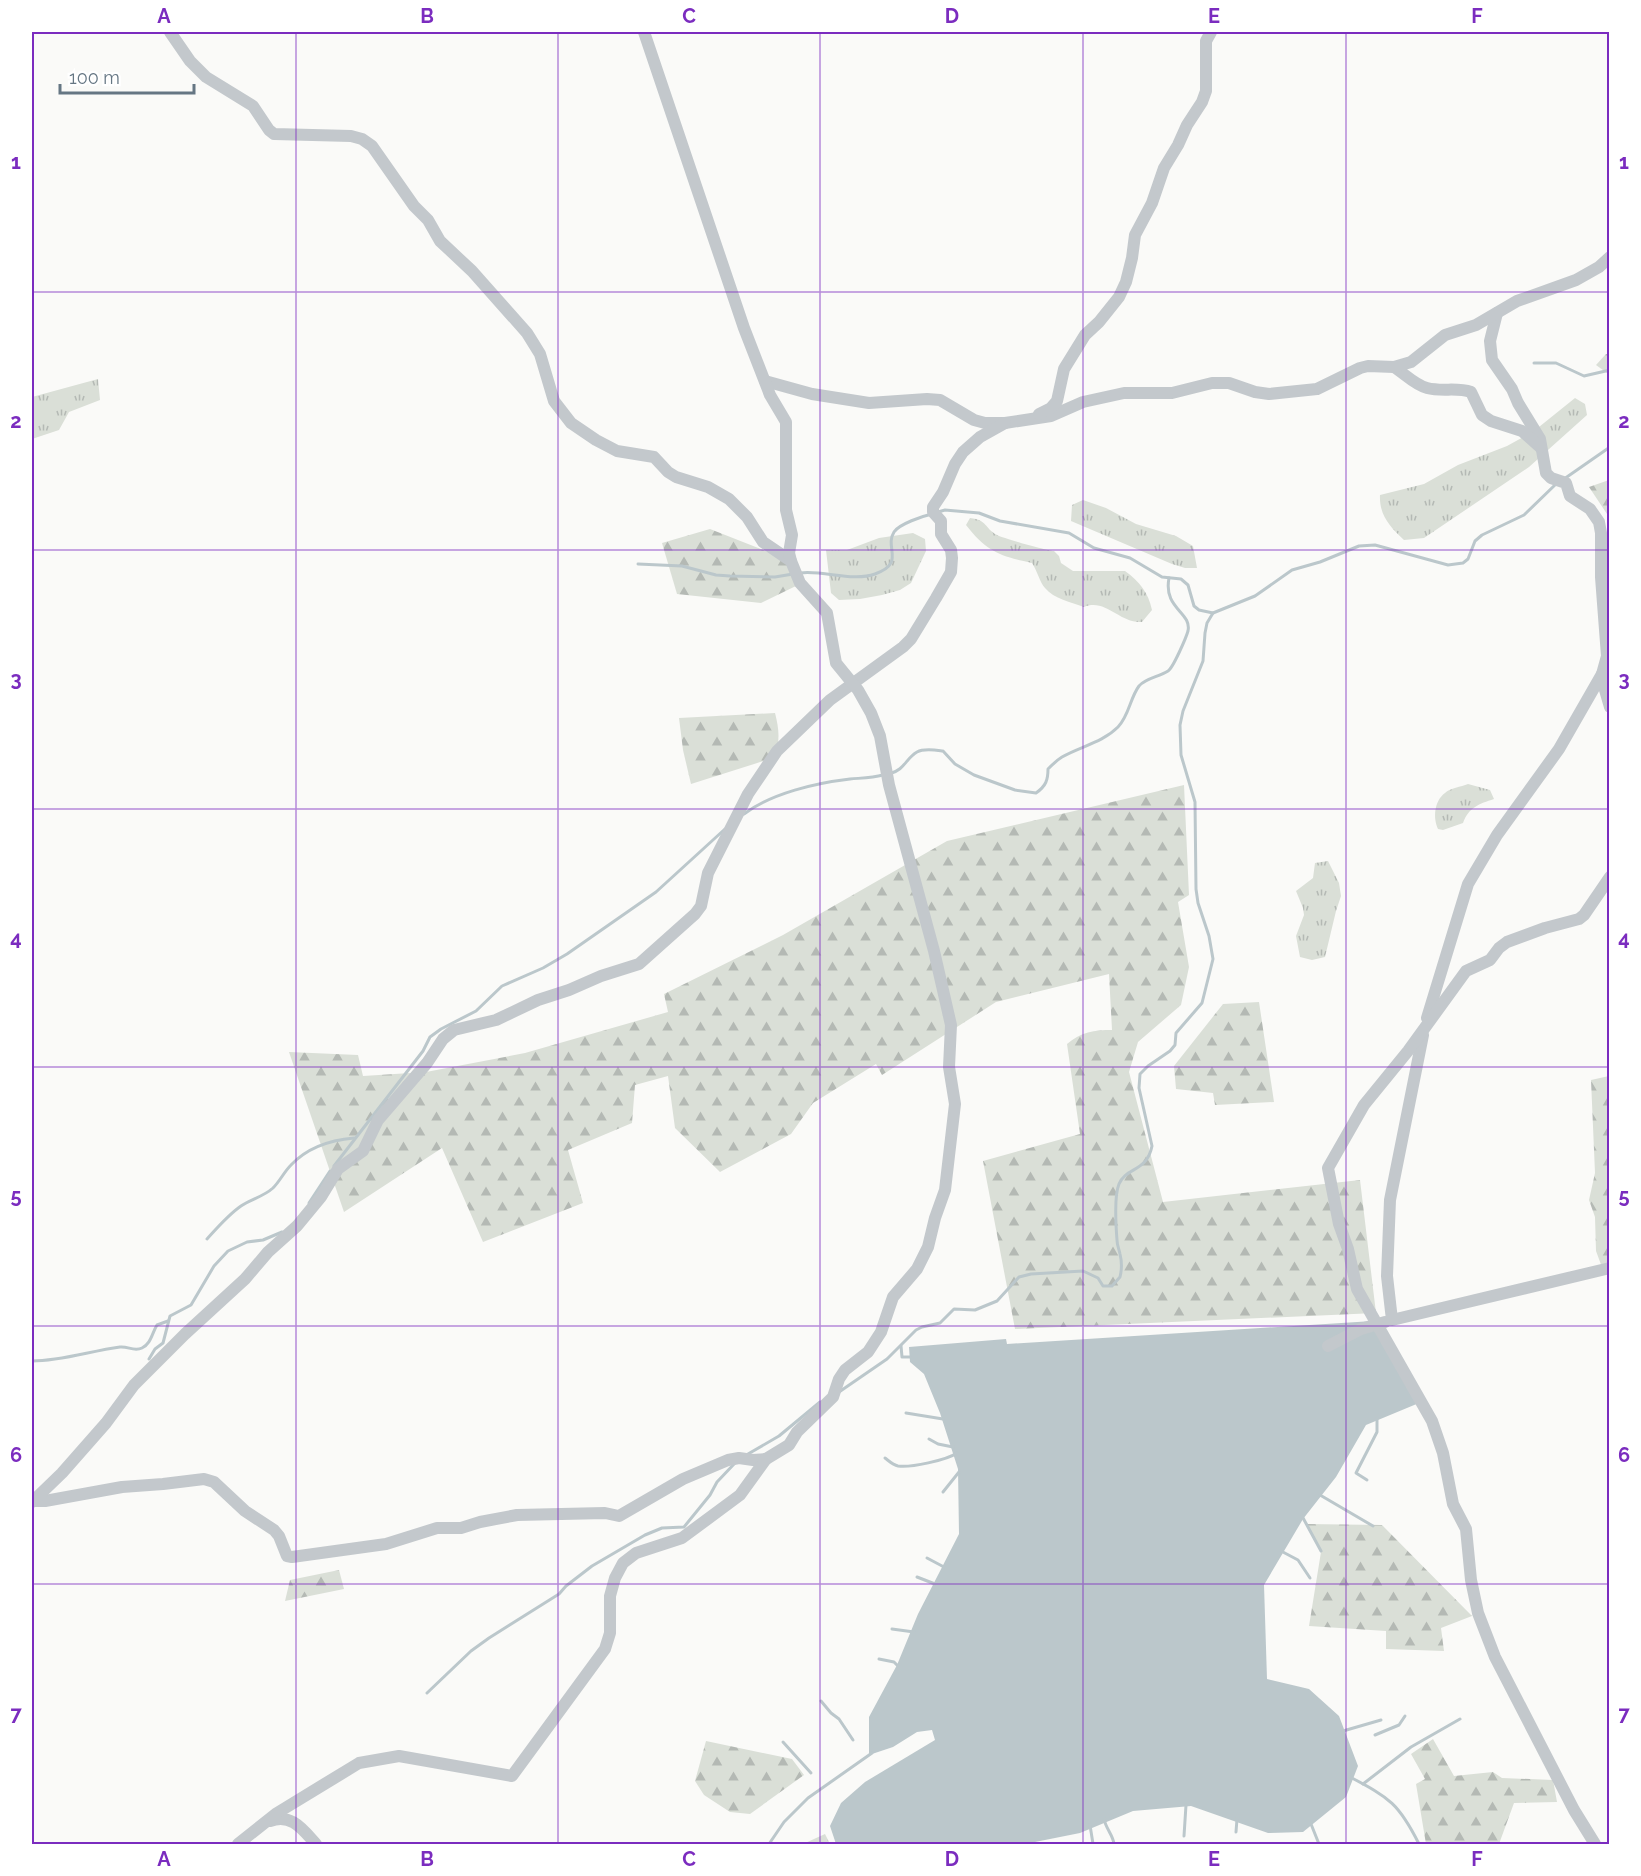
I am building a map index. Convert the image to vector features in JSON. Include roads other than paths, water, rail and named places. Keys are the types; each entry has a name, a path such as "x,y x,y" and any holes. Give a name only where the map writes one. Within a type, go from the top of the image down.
{"street":[{"path":"170,32 190,61 206,77 253,106 268,130 274,134 351,136 362,139 372,146 414,206 428,220 440,241 472,271 527,333 540,354 554,402 571,423 617,451 654,457 676,477 708,487 729,499 747,517 763,543 791,561"},
{"path":"238,1845 266,1822 359,1763 399,1756 512,1776 605,1648 610,1633 610,1596 615,1578 623,1563 636,1553 682,1539 705,1523 740,1495 766,1459 789,1445 796,1432 833,1397 839,1379 845,1370 868,1352 881,1332 893,1297 917,1269 928,1247 945,1190 955,1104 949,1067 951,1025 934,951 889,785 880,736 871,713 858,690 836,663 827,614 800,583 791,561 789,553 792,535 786,510 786,422 770,395 744,328 644,32"},
{"path":"1031,419 1051,408 1057,401 1064,369 1085,335 1119,297 1126,282 1137,230 1152,203 1164,168 1206,91 1206,41 1211,32"},
{"path":"765,381 812,394 869,403 940,400 974,420 1005,423 1052,416 1083,402 1124,393 1172,393 1212,383 1229,383 1255,392 1279,393 1317,389 1368,366 1394,367 1411,362 1445,335 1476,325 1517,301 1576,280 1599,267 1610,257"},
{"path":"1392,1320 1387,1276 1390,1200 1424,1029 1468,884 1497,834 1559,749 1602,674 1607,656 1599,522 1590,509 1570,496 1566,483 1551,478 1546,473 1540,439 1512,389 1492,360 1490,341 1497,314"},
{"path":"1394,367 1428,388 1464,389 1471,392 1482,415 1491,421 1522,431 1541,448"},
{"path":"33,1502 106,1423 134,1385 297,1226 321,1197 343,1164 363,1151 378,1120 427,1063 443,1039 454,1030 496,1020 538,1000 639,964 695,915 700,906 708,873 726,842 748,794 777,752 830,700 911,639 951,572 951,550 941,534 941,521 933,512 933,507 963,452 980,437 1005,423"},
{"path":"1602,674 1610,707"},
{"path":"1594,1845 1495,1657 1478,1613 1471,1580 1466,1528 1453,1504 1440,1441 1432,1421 1358,1289 1339,1224 1328,1168 1364,1105 1466,971 1490,960 1507,942 1579,919 1610,877"},
{"path":"1328,1346 1361,1329 1392,1320 1610,1269"},
{"path":"33,1502 122,1487 163,1485 204,1479 214,1482 245,1511 274,1530 287,1556 292,1557 386,1544 437,1528 461,1528 517,1515 605,1513 614,1517 619,1516 683,1479 728,1460 766,1459"},
{"path":"266,1822 278,1818 300,1825 316,1845"}],"waterway":[{"path":"1534,363 1556,363 1584,376 1610,370"},
{"path":"1564,479 1610,447"},
{"path":"938,512 945,510 979,513 1000,521 1069,533 1094,548 1130,558 1162,577 1181,579 1188,585 1194,606 1199,610 1213,613 1255,596 1292,570 1320,562 1359,546 1375,545 1448,565 1463,563 1468,559 1475,541 1482,535 1524,515 1556,484"},
{"path":"800,573 857,577 884,570 892,560 891,544 894,532 901,526 932,514"},
{"path":"638,564 682,566 716,575 730,576 775,577 793,574"},
{"path":"889,774 899,770 917,752 943,751 955,764 974,775 1015,790 1036,793 1047,780 1048,769 1053,764 1069,753 1098,741 1112,732 1125,718 1139,686 1168,671 1173,664 1187,635 1188,625 1170,597 1169,578"},
{"path":"839,1392 887,1359 916,1330 940,1323 954,1309 975,1310 997,1301 1019,1277 1031,1274 1083,1271 1098,1278 1103,1286 1112,1286 1120,1277 1121,1263 1116,1220 1117,1189 1126,1175 1146,1161 1152,1146 1139,1088 1140,1074 1170,1051 1175,1045 1176,1033 1202,1003 1213,959 1196,889 1195,802 1181,755 1180,725 1183,711 1203,661 1207,623 1213,613"},
{"path":"744,814 768,800 809,786 883,775"},
{"path":"334,1166 423,1051 430,1037 476,1011 502,986 543,968 567,954 656,892 725,829"},
{"path":"207,1239 236,1210 273,1188 297,1159 304,1154 328,1143 354,1138"},
{"path":"309,1203 330,1171"},
{"path":"149,1359 155,1349 163,1343 170,1316 191,1305 214,1266 228,1251 247,1242 263,1240 282,1232"},
{"path":"32,1361 120,1347 139,1349 147,1344 157,1325 168,1321"},
{"path":"901,1346 902,1357 910,1357"},
{"path":"748,1454 779,1436 820,1402"},
{"path":"906,1413 943,1419"},
{"path":"1367,1480 1356,1473 1377,1432 1377,1418"},
{"path":"929,1439 938,1444 953,1447"},
{"path":"885,1458 896,1465 911,1466 937,1461 957,1453"},
{"path":"427,1693 471,1651 559,1594 592,1566 645,1535 662,1528 684,1527 710,1495 717,1482 735,1463"},
{"path":"943,1492 959,1472"},
{"path":"1320,1495 1373,1526"},
{"path":"1302,1516 1321,1551"},
{"path":"1281,1551 1298,1560 1310,1578"},
{"path":"927,1558 944,1567"},
{"path":"917,1577 935,1584"},
{"path":"892,1629 914,1632"},
{"path":"879,1659 894,1662 899,1667"},
{"path":"821,1701 839,1719 853,1740"},
{"path":"1375,1735 1399,1725 1405,1716"},
{"path":"1363,1784 1411,1747 1460,1719"},
{"path":"1343,1731 1381,1720"},
{"path":"783,1742 811,1773"},
{"path":"769,1844 784,1822 808,1798 872,1753"},
{"path":"1350,1777 1392,1803 1419,1844"},
{"path":"1184,1836 1186,1805"},
{"path":"1104,1819 1114,1844"},
{"path":"1236,1832 1237,1819"},
{"path":"1311,1824 1319,1844"},
{"path":"1090,1825 1093,1844"}]}
